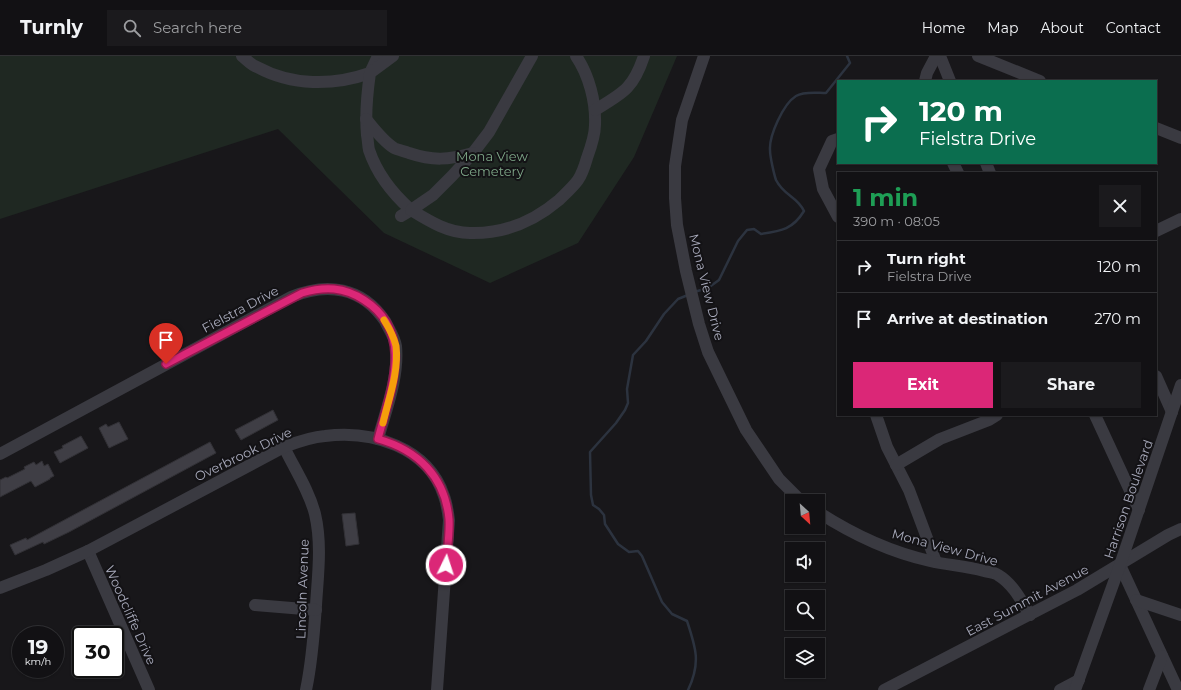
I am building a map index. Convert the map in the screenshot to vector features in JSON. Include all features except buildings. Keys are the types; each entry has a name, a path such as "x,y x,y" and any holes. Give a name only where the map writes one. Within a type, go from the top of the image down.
{"street":[{"path":"242,56 256,67 275,75 293,80 316,83 339,82 370,74 393,56"},
{"path":"378,56 370,74 366,119 369,149 379,172 392,191 411,210 432,223 450,230 469,233 491,232 513,227 531,220 549,208 578,180 592,144 595,126 594,110 588,81 576,56"},
{"path":"401,216 433,195 473,153 489,132 532,56"},
{"path":"594,110 620,95 633,82 644,56"},
{"name":"Mona View Drive","path":"704,56 682,120 674,166 677,225 691,292 708,352 746,430 779,479 795,494"},
{"path":"925,80 927,73 936,56"},
{"path":"940,56 950,80"},
{"path":"978,56 1038,80"},
{"path":"366,119 379,135 395,148 412,154 434,159 457,158 473,153"},
{"path":"1157,128 1181,138"},
{"path":"837,139 832,141 819,169 823,188 837,215"},
{"path":"1157,231 1181,219"},
{"name":"Fielstra Drive","path":"0,454 291,298 312,290 327,289 343,290 356,295 371,305 381,316 396,345 396,364 392,385 378,439"},
{"path":"1157,378 1172,412"},
{"name":"Harrison Boulevard","path":"1077,685 1120,565 1181,385"},
{"path":"876,416 887,447 909,490 936,562"},
{"path":"896,465 940,438 989,420 995,416"},
{"path":"1095,416 1139,510"},
{"name":"Overbrook Drive","path":"0,588 46,570 88,550 284,447 311,438 326,436 360,436 378,439 394,443 409,451 422,462 434,476 444,495 449,520 437,690"},
{"name":"Lincoln Avenue","path":"284,447 305,490 314,512 318,528 320,553 312,665 306,690"},
{"name":"Mona View Drive","path":"825,516 863,537 909,555 996,574 1016,591 1030,615"},
{"name":"East Summit Avenue","path":"884,690 1077,590 1168,535 1181,529"},
{"path":"1168,535 1181,539"},
{"name":"Woodcliffe Drive","path":"88,550 149,690"},
{"path":"1120,565 1178,690"},
{"path":"1136,600 1181,615"},
{"path":"255,605 316,610"},
{"path":"1149,690 1162,656"},
{"path":"1060,690 1077,685"}],"green space":[{"name":"Mona View Cemetery","path":"0,56 677,56 634,157 578,243 490,283 384,233 278,129 0,219"}],"waterway":[{"path":"694,292 708,288 719,280 738,241 747,230 754,229 761,234 775,232 796,222 804,211 798,202 783,189 776,180 770,153 770,144 774,129 786,106 796,96 803,93 826,93 850,63 847,56"},
{"path":"688,295 678,299 664,314 646,341 633,355 627,389 628,403 625,410 616,423 590,452 591,495 593,505 604,515 605,524 618,544 629,552 638,551 642,556 662,602 672,614 687,621 693,639 696,656 695,672 688,690"}],"slow traffic":[{"path":"383,423 396,364 396,345 384,320"}],"route":[{"path":"166,364 291,298 312,290 343,290 356,295 371,305 381,316 396,345 396,364 392,385 378,439 394,443 409,451 422,462 434,476 444,495 449,520 446,565"}]}
